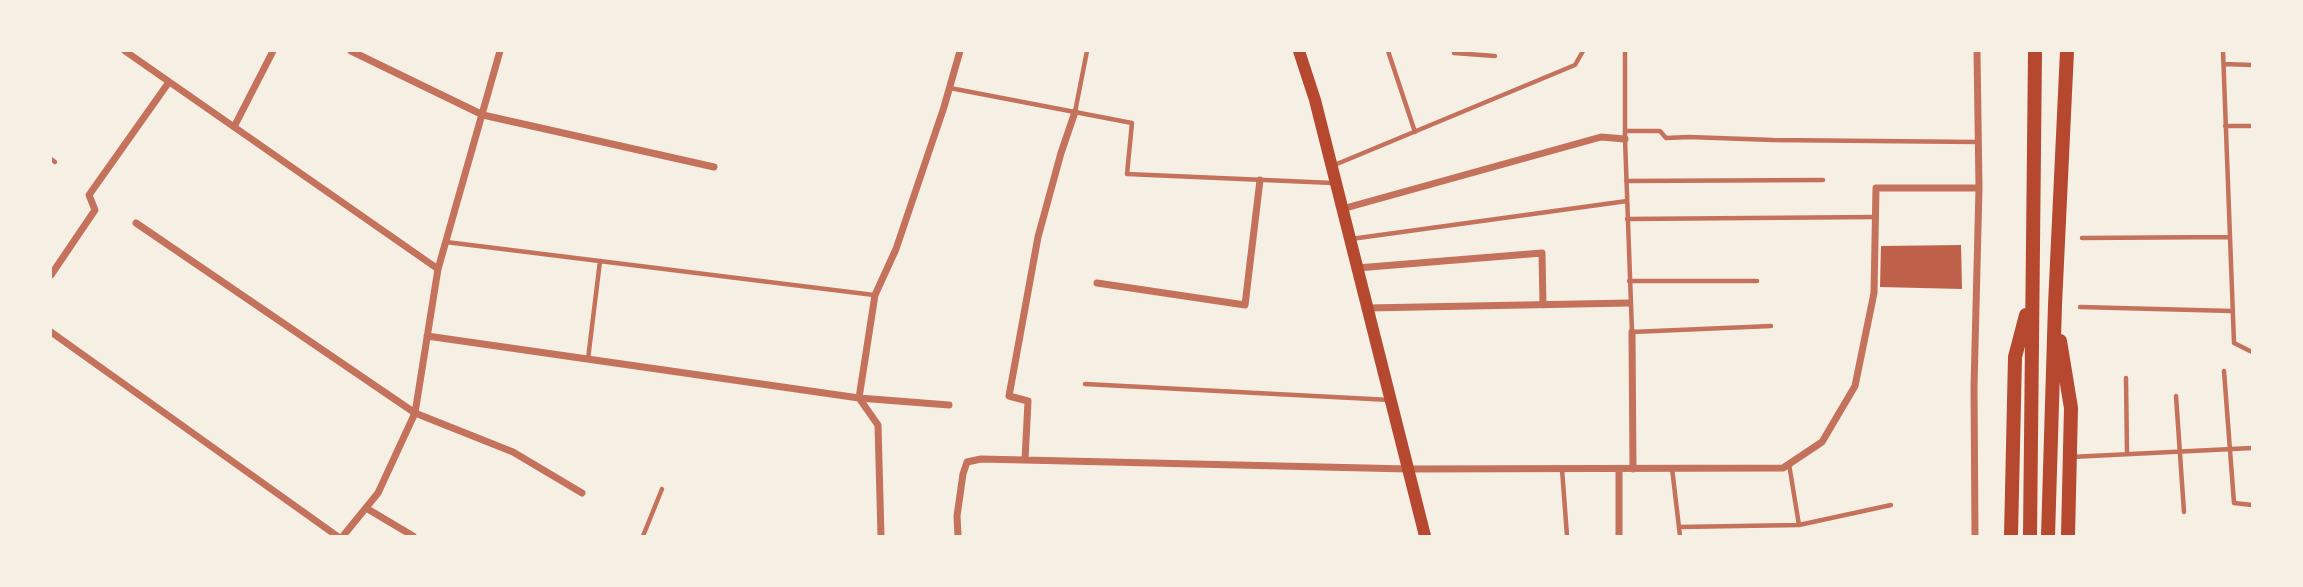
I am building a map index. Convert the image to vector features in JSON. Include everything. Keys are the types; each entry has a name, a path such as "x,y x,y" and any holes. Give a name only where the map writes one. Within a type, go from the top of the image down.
{"highway":[{"path":"2030,536 2035,51"},
{"path":"2048,536 2067,51"},
{"path":"2011,536 2015,357 2032,293"},
{"path":"2055,305 2071,408 2068,536"}],"main road":[{"path":"1299,51 1315,100 1424,536"}],"street":[{"path":"125,51 438,269"},
{"path":"234,127 274,51"},
{"path":"351,51 483,115 714,167"},
{"path":"343,536 378,493 415,413 438,269 500,51"},
{"path":"881,536 878,425 859,398 875,295 896,248 960,51"},
{"path":"1975,536 1974,387 1979,188 1977,51"},
{"path":"51,275 95,210 89,195 169,82"},
{"path":"1025,460 1028,401 1009,397 1038,237 1075,112"},
{"path":"1342,209 1601,136 1625,135"},
{"path":"1097,283 1245,305 1261,180"},
{"path":"957,536 963,474 967,462 981,459 1408,469 1783,468 1822,442 1855,386 1874,293 1876,188 1979,188"},
{"path":"136,223 415,413 513,452 583,493"},
{"path":"1357,268 1542,253 1543,305"},
{"path":"1367,308 1629,303"},
{"path":"51,332 337,536"},
{"path":"1632,332 1633,468"},
{"path":"427,336 859,398 949,405"},
{"path":"1619,469 1619,536"},
{"path":"366,508 413,536"}],"lane":[{"path":"1075,112 1087,51"},
{"path":"1388,51 1415,132"},
{"path":"1454,51 1495,56"},
{"path":"1332,166 1575,65 1583,51"},
{"path":"1625,51 1629,303 1632,332 1771,326"},
{"path":"2224,51 2234,343 2251,352"},
{"path":"2224,64 2252,65"},
{"path":"949,88 1132,122 1127,174 1336,183"},
{"path":"2225,127 2252,126"},
{"path":"1625,135 1660,131 1666,138 1977,142"},
{"path":"1626,181 1824,180"},
{"path":"1350,240 1627,201"},
{"path":"1627,219 1876,217"},
{"path":"2082,238 2229,237"},
{"path":"446,242 875,295"},
{"path":"588,359 600,261"},
{"path":"1629,281 1757,281"},
{"path":"2080,307 2232,311"},
{"path":"2224,371 2234,503 2252,505"},
{"path":"2126,378 2127,453"},
{"path":"1085,384 1390,401"},
{"path":"2176,396 2184,512"},
{"path":"2070,457 2252,448"},
{"path":"1789,464 1799,525"},
{"path":"1672,468 1680,536"},
{"path":"1562,469 1567,536"},
{"path":"643,536 662,489"},
{"path":"1679,527 1799,525 1891,505"}],"building":[{"path":"1961,245 1962,289 1880,287 1881,246"}]}
